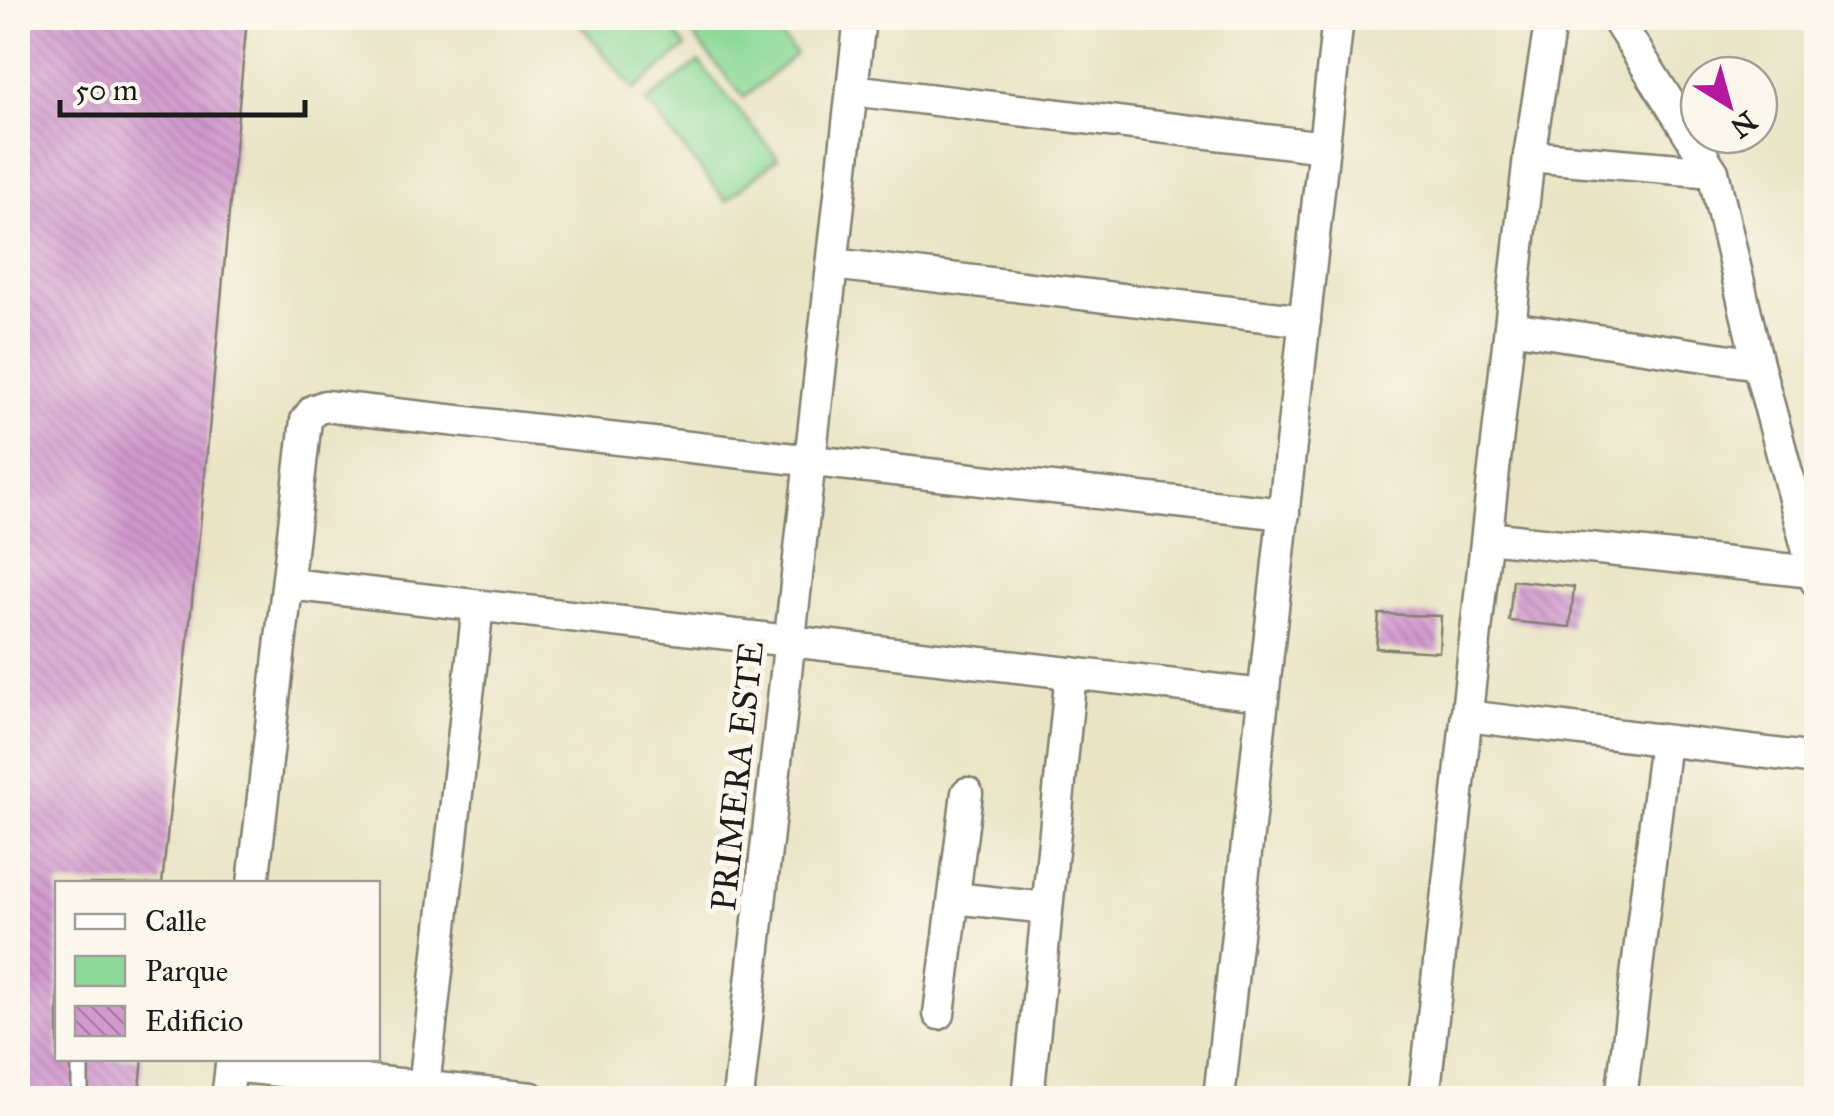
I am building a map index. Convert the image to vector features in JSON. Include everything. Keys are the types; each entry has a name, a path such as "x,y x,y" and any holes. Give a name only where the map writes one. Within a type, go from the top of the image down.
{"street":[{"name":"PRIMERA ESTE","path":"738,1098 860,18"},
{"path":"1219,1098 1338,18"},
{"path":"1424,1098 1529,156 1551,18"},
{"path":"1486,538 1815,576 1712,172 1616,18"},
{"path":"852,90 1324,147"},
{"path":"1529,156 1712,172"},
{"path":"833,264 1305,320"},
{"path":"1510,327 1758,364"},
{"path":"253,881 306,420 314,410 325,406 1284,514"},
{"path":"288,584 1264,695"},
{"path":"424,1086 478,606"},
{"path":"1028,1098 1072,672"},
{"path":"1467,716 1816,759"},
{"path":"1621,1098 1665,741"},
{"path":"939,1014 967,793"},
{"path":"954,898 1047,908"},
{"path":"227,1098 231,1062 532,1098"}],"lane":[{"path":"80,1061 80,1098"}],"green space":[{"path":"575,18 662,18 686,47 634,90"},
{"path":"679,18 766,18 796,54 744,98"},
{"path":"699,62 778,158 726,201 646,102"}],"building":[{"path":"18,18 247,18 162,881 55,881 55,1061 143,1061 139,1098 18,1098"},
{"path":"1513,580 1574,587 1570,627 1509,621"},
{"path":"1379,614 1441,616 1439,652 1376,648"}]}
